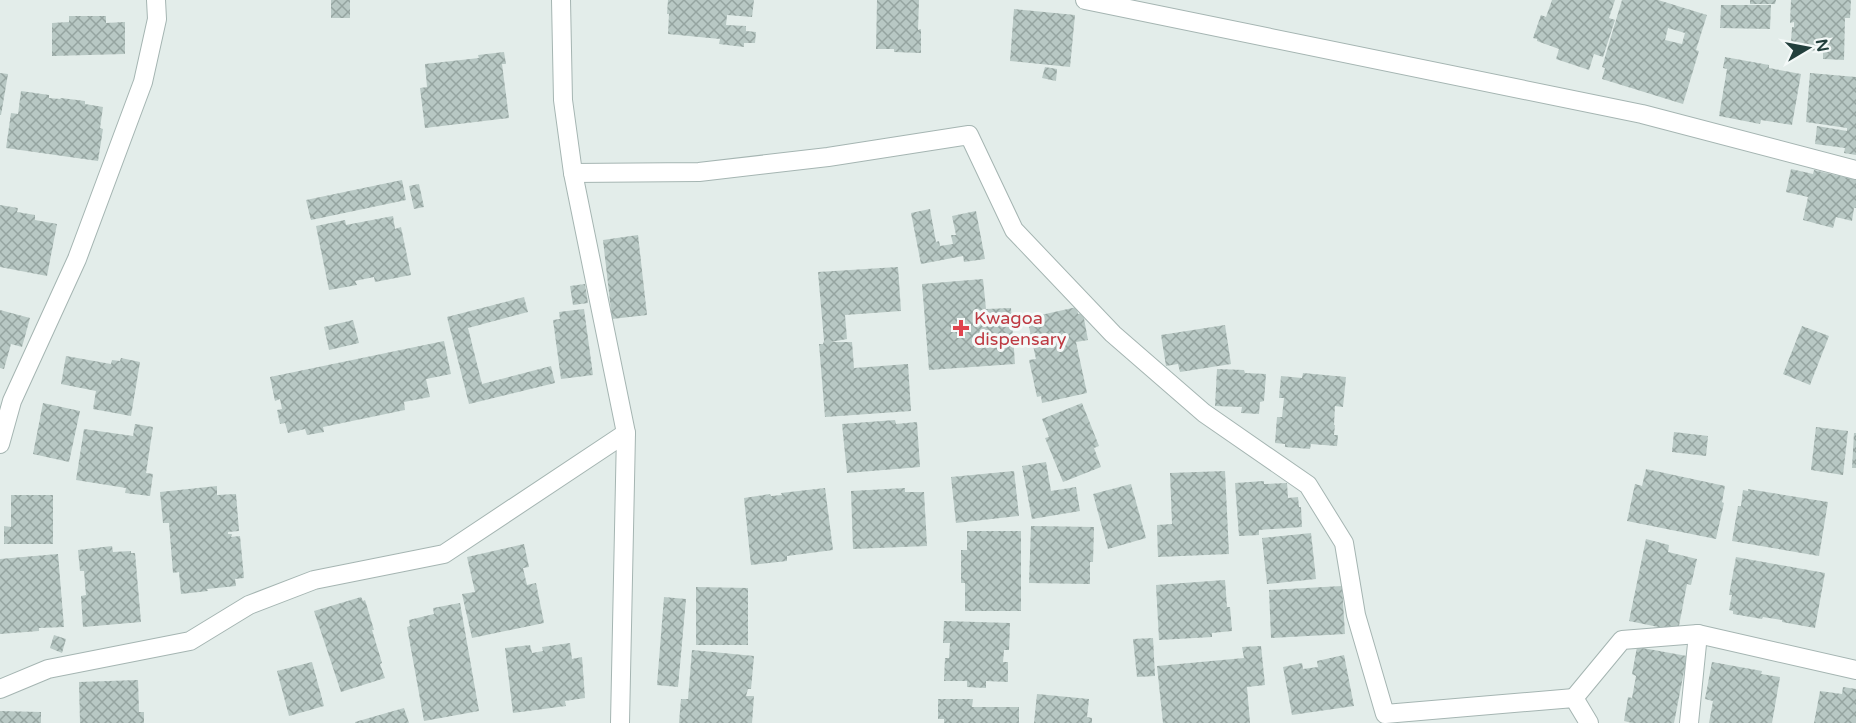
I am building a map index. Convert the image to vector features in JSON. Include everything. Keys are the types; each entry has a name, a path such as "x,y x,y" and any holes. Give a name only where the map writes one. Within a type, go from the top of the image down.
{"street":[{"path":"0,444 12,401 77,258 143,82 157,19 156,0"},
{"path":"561,0 563,100 573,173 626,433 620,723"},
{"path":"1085,0 1642,114 1856,170"},
{"path":"573,173 699,172 828,157 969,135 1014,230 1113,334 1204,413 1308,484 1344,543 1356,615 1385,714 1574,698 1622,640 1698,634 1856,670"},
{"path":"0,688 48,669 189,641 249,605 314,580 444,554 626,433"},
{"path":"1689,723 1698,634"},
{"path":"1574,698 1589,723"}],"building":[{"path":"331,0 350,0 350,18 331,18"},
{"path":"668,0 754,0 752,17 727,15 726,25 746,26 746,31 756,32 755,43 744,43 744,47 719,44 720,39 668,34"},
{"path":"877,0 919,0 918,30 921,29 921,53 876,49"},
{"path":"1552,0 1615,0 1609,18 1615,20 1603,57 1594,54 1589,70 1556,59 1559,49 1533,38 1541,15 1546,17"},
{"path":"1622,0 1658,0 1707,15 1683,104 1602,79 1605,68 1602,67","holes":["1668,28 1685,33 1682,44 1665,40"]},
{"path":"1750,0 1776,0 1775,4 1750,4"},
{"path":"1791,0 1851,0 1850,18 1845,18 1844,60 1823,59 1823,51 1799,50 1800,43 1791,42 1794,22 1790,23"},
{"path":"1721,5 1771,5 1770,29 1720,28"},
{"path":"1014,9 1075,15 1070,67 1010,61"},
{"path":"69,16 106,16 106,23 125,22 125,54 52,56 52,23 69,22"},
{"path":"504,52 506,64 502,64 509,118 425,128 420,88 427,87 425,64 479,58 478,55"},
{"path":"1725,57 1801,74 1792,125 1761,120 1760,124 1719,116 1727,69 1723,68"},
{"path":"1045,67 1057,69 1056,81 1042,78"},
{"path":"0,73 8,74 1,115 0,115"},
{"path":"1810,73 1856,77 1856,155 1844,153 1845,148 1815,144 1817,126 1847,131 1847,128 1806,122"},
{"path":"21,91 49,95 49,98 85,101 85,104 103,107 100,128 103,129 98,161 6,148 11,113 18,114"},
{"path":"1791,169 1813,174 1814,170 1856,180 1856,208 1854,208 1852,221 1836,217 1833,228 1803,220 1808,197 1786,192"},
{"path":"402,180 406,200 311,220 306,200"},
{"path":"419,184 424,207 414,209 409,186"},
{"path":"0,205 18,208 17,212 35,215 35,220 57,224 47,276 0,267"},
{"path":"930,209 936,242 939,241 940,246 953,244 951,235 956,235 952,216 976,211 985,259 964,262 963,256 921,264 911,213"},
{"path":"393,216 395,229 401,227 411,275 375,282 374,277 355,281 357,285 329,290 316,226 345,220 346,225"},
{"path":"638,235 647,315 612,319 603,240"},
{"path":"898,267 901,311 845,315 847,339 831,342 852,342 854,368 908,364 911,411 825,417 819,344 823,344 824,341 818,272"},
{"path":"983,279 986,309 1011,308 1015,364 929,370 922,284"},
{"path":"585,284 588,303 573,305 570,286"},
{"path":"524,297 528,312 468,328 482,384 551,366 555,383 469,404 447,317"},
{"path":"1077,307 1078,314 1083,313 1088,340 1076,342 1087,393 1042,403 1041,396 1037,397 1029,360 1036,359 1027,318"},
{"path":"584,309 593,375 561,379 553,320 560,319 559,312"},
{"path":"0,310 30,318 22,347 11,344 4,369 0,368"},
{"path":"353,320 359,343 329,350 324,327"},
{"path":"1225,325 1231,364 1180,372 1178,364 1166,366 1161,335"},
{"path":"1802,326 1829,336 1810,385 1783,374"},
{"path":"444,341 451,374 426,379 430,397 404,402 405,410 323,427 324,432 307,435 305,429 288,433 285,423 280,424 277,410 282,409 280,399 275,401 270,377"},
{"path":"66,356 111,364 112,360 120,361 121,358 140,362 131,416 93,409 96,391 61,384"},
{"path":"1217,369 1266,374 1264,401 1260,402 1259,414 1241,413 1242,407 1215,406"},
{"path":"1303,373 1346,377 1343,407 1335,406 1334,435 1338,435 1337,446 1311,444 1310,449 1285,447 1285,444 1275,443 1277,417 1282,417 1284,398 1279,398 1281,376 1302,378"},
{"path":"43,403 80,411 69,462 33,454"},
{"path":"1082,403 1099,446 1094,448 1101,467 1063,482 1045,438 1049,437 1042,419"},
{"path":"895,420 896,424 917,422 920,467 847,473 842,424"},
{"path":"135,424 153,427 146,473 153,474 150,496 125,493 126,488 76,480 84,429 133,436"},
{"path":"1816,427 1848,431 1843,475 1811,470"},
{"path":"1674,432 1708,436 1706,456 1672,452"},
{"path":"1854,433 1856,433 1856,468 1852,468"},
{"path":"1046,462 1051,491 1076,487 1080,511 1032,519 1022,466"},
{"path":"1646,469 1725,486 1722,502 1724,503 1716,539 1627,521 1635,484 1642,486"},
{"path":"1014,471 1019,516 956,523 951,477"},
{"path":"1225,471 1229,554 1158,557 1157,525 1172,524 1170,473"},
{"path":"1264,481 1264,484 1287,483 1288,498 1298,497 1302,527 1259,530 1259,535 1239,536 1235,483"},
{"path":"1131,484 1146,538 1108,549 1093,494"},
{"path":"217,486 217,495 236,494 239,531 228,532 228,534 232,534 231,537 240,536 244,578 235,579 236,586 181,594 179,572 173,573 169,523 163,523 160,492"},
{"path":"825,488 833,550 787,556 787,561 751,565 744,498"},
{"path":"905,488 905,492 924,492 927,546 853,549 851,491"},
{"path":"1748,489 1828,502 1819,556 1732,541 1738,506 1741,506 1743,490 1748,491"},
{"path":"11,495 53,495 53,544 4,544 4,526 11,527"},
{"path":"1031,526 1094,527 1090,584 1029,583"},
{"path":"967,531 1021,531 1021,611 965,611 965,583 961,583 961,550 967,550"},
{"path":"1311,533 1316,579 1267,584 1262,538"},
{"path":"1646,539 1669,545 1668,552 1697,559 1691,585 1687,584 1678,631 1629,621"},
{"path":"524,544 529,567 523,568 527,585 536,583 544,623 472,638 462,594 475,592 467,557"},
{"path":"112,546 113,552 131,551 135,553 141,622 83,627 81,596 86,595 84,571 80,571 78,550"},
{"path":"58,554 64,627 0,634 0,559"},
{"path":"1736,557 1825,573 1815,628 1782,622 1782,620 1733,614 1733,611 1729,610 1732,595 1729,595"},
{"path":"1225,580 1232,631 1212,633 1212,637 1159,640 1156,585"},
{"path":"1342,586 1345,634 1271,638 1269,590"},
{"path":"696,587 748,588 748,645 696,645"},
{"path":"361,597 363,601 365,600 374,630 372,630 385,678 341,692 314,611"},
{"path":"664,597 686,599 678,687 657,685"},
{"path":"460,603 479,711 424,721 407,627 410,626 409,620 434,614 433,608"},
{"path":"944,621 1010,623 1009,650 1004,650 1003,662 1008,662 1008,682 986,681 986,688 967,687 967,681 944,681 945,658 949,658 950,643 943,643"},
{"path":"54,635 66,639 62,653 50,648"},
{"path":"1153,638 1155,676 1137,677 1133,639"},
{"path":"570,643 572,659 582,657 585,698 565,701 566,706 513,713 505,648 530,645 532,653 543,651 542,647"},
{"path":"1261,646 1265,685 1247,687 1250,723 1163,723 1157,666 1244,658 1242,647"},
{"path":"1637,647 1687,656 1674,723 1624,721 1628,697 1632,698 1636,676 1632,674"},
{"path":"692,650 754,656 751,689 748,689 746,696 754,696 752,723 679,723 681,699 688,699"},
{"path":"1344,655 1354,706 1292,715 1283,667 1302,663 1303,669 1318,667 1317,661"},
{"path":"312,662 324,706 289,716 277,671"},
{"path":"1712,662 1762,671 1761,674 1780,677 1772,723 1709,723 1713,701 1705,699"},
{"path":"138,680 139,712 144,712 144,723 80,723 79,682"},
{"path":"1843,687 1856,689 1856,723 1814,723 1820,691 1842,694"},
{"path":"1037,694 1089,699 1087,717 1092,718 1092,723 1034,723"},
{"path":"938,699 973,699 972,707 1019,707 1019,723 944,723 944,719 938,719"},
{"path":"404,708 409,723 355,723 355,722"},
{"path":"0,711 41,712 41,723 0,723"}],"place":[{"name":"Kwagoa dispensary","path":"961,328"}]}
